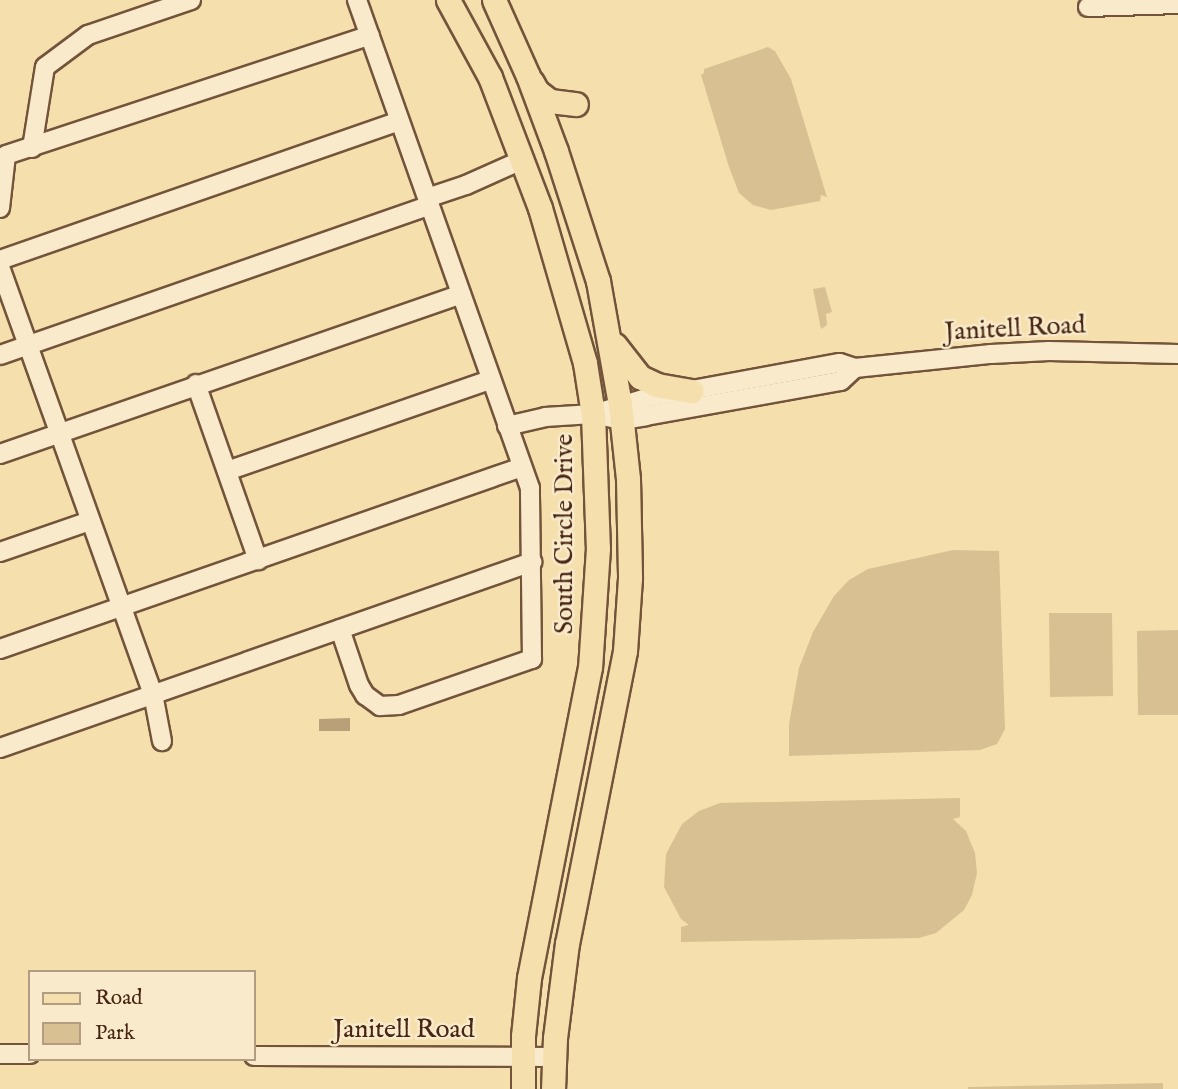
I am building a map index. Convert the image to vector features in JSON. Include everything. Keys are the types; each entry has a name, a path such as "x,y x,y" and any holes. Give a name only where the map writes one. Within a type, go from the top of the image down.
{"main road":[{"name":"South Circle Drive","path":"448,0 490,77 522,160 579,338 593,414 598,548 590,667 529,978 523,1089"},
{"path":"494,0 528,76 556,151 598,281 621,412 630,529 625,651 575,896 554,1057 553,1089"},
{"path":"528,76 537,91 550,101 576,104 561,116 556,151"},
{"path":"609,336 640,377 657,385 691,391"}],"street":[{"path":"32,148 45,67 88,35 191,0"},
{"path":"340,629 359,685 365,695 380,706 399,705 532,659 531,498 357,0"},
{"path":"1088,8 1178,4"},
{"path":"0,208 6,155 370,35"},
{"path":"0,260 400,121"},
{"path":"0,355 428,202 522,160"},
{"path":"0,267 153,694 162,741"},
{"path":"0,454 461,294"},
{"name":"Janitell Road","path":"621,412 691,391 841,363 855,368 1049,351 1178,355"},
{"name":"Janitell Road","path":"507,426 545,417 621,412 841,381 855,368"},
{"path":"227,471 490,380"},
{"path":"196,384 258,560"},
{"path":"0,649 522,467"},
{"path":"0,552 90,521"},
{"path":"0,748 532,562"},
{"path":"0,1054 28,1054"},
{"name":"Janitell Road","path":"256,1056 554,1057"}],"green space":[{"path":"768,47 775,51 791,79 827,197 821,195 820,201 771,210 753,205 739,193 701,75 704,69"},
{"path":"825,287 832,312 826,314 827,325 821,329 813,289"},
{"path":"953,550 999,551 1005,729 997,744 980,750 789,756 789,724 799,668 813,632 834,596 849,580 868,569"},
{"path":"1049,613 1112,613 1113,696 1050,697"},
{"path":"1178,630 1178,715 1138,715 1137,631"},
{"path":"960,798 960,817 953,819 966,831 975,853 977,873 972,895 964,910 936,933 919,938 681,942 681,927 689,925 681,919 664,887 666,854 682,824 699,811 720,803"},
{"path":"1163,1083 1163,1089 968,1089 968,1087"}],"shaded area":[{"path":"350,718 350,731 319,731 319,719"}]}
